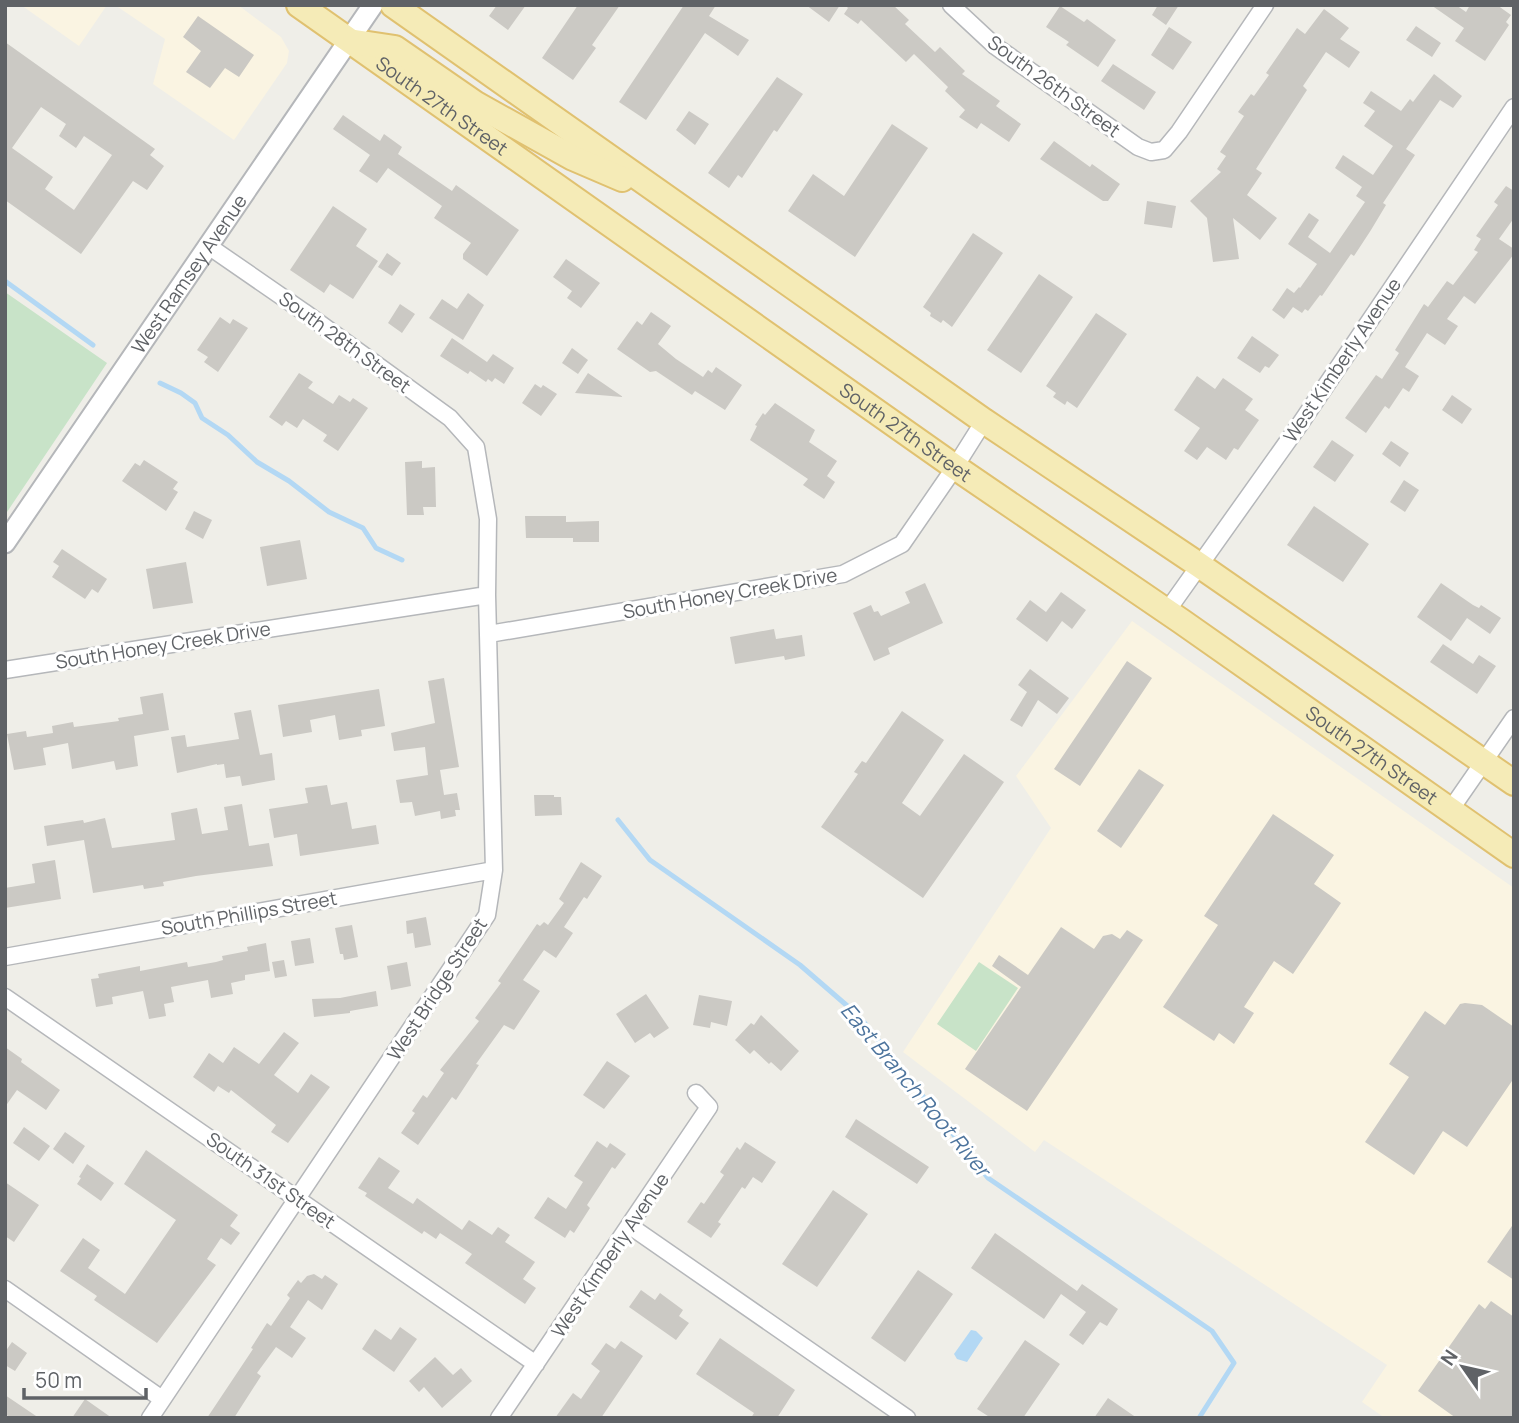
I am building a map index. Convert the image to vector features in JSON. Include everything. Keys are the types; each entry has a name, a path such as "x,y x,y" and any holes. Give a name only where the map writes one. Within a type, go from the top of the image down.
{"main road":[{"name":"South 27th Street","path":"299,5 955,467 1167,611 1514,855"},
{"path":"393,5 984,421 1199,565 1514,783"},
{"path":"349,41 395,48 488,111 573,158 676,205"}],"street":[{"name":"West Ramsey Avenue","path":"5,543 373,5"},
{"name":"South 26th Street","path":"951,5 995,46 1138,147 1151,152 1164,150 1179,132 1265,5"},
{"name":"West Kimberly Avenue","path":"1167,611 1300,425 1514,107"},
{"name":"South 28th Street","path":"207,245 450,418 476,447"},
{"name":"South Honey Creek Drive","path":"489,634 843,574 902,544 984,421"},
{"name":"West Bridge Street","path":"150,1418 487,915 494,870 487,595 488,519 476,447"},
{"name":"South Honey Creek Drive","path":"5,670 487,595"},
{"path":"1451,809 1514,718"},
{"name":"South Phillips Street","path":"5,957 494,870"},
{"name":"South 31st Street","path":"5,997 536,1364"},
{"name":"West Kimberly Avenue","path":"499,1418 709,1107 696,1093"},
{"path":"630,1226 907,1418"},
{"path":"5,1289 162,1399"}],"shaded area":[{"path":"21,5 107,5 79,46"},
{"path":"115,5 238,5 281,37 289,51 287,63 234,140 153,84 165,39"},
{"path":"1132,621 1514,888 1514,1418 1385,1418 1362,1402 1387,1365 1044,1140 1035,1152 903,1052 1051,828 1016,776"}],"green space":[{"path":"5,292 107,363 5,515"},
{"path":"979,962 1018,988 976,1051 937,1024"}],"water":[{"path":"971,1330 983,1338 967,1362 957,1359 954,1354"}],"building":[{"path":"497,5 526,5 508,30 489,16"},
{"path":"578,5 620,5 592,45 596,48 573,80 542,58"},
{"path":"684,5 716,5 709,16 749,40 738,56 705,33 646,120 619,102"},
{"path":"806,5 840,5 829,22"},
{"path":"845,5 893,5 909,20 905,24 935,52 940,47 965,71 962,74 1000,101 996,106 1021,124 1009,142 981,123 977,129 959,117 965,110 945,91 948,87 914,54 906,62 861,20 858,24 844,14 848,8"},
{"path":"1158,5 1179,5 1166,25 1152,15"},
{"path":"1431,5 1456,5 1466,12 1470,5 1497,5 1511,15 1506,22 1509,25 1485,61 1455,41 1464,28"},
{"path":"1060,6 1084,22 1087,19 1116,40 1098,67 1066,45 1069,42 1046,27"},
{"path":"1324,9 1349,28 1340,39 1360,52 1349,68 1326,52 1303,86 1307,90 1256,169 1262,173 1247,195 1277,218 1260,240 1233,218 1239,259 1213,262 1207,218 1190,201 1221,172 1217,169 1226,156 1220,152 1244,116 1238,112 1269,75 1266,73 1297,28 1305,34"},
{"path":"198,16 254,55 239,77 225,68 210,88 186,72 201,51 183,37"},
{"path":"1416,26 1441,43 1432,57 1406,40"},
{"path":"1169,27 1192,42 1173,70 1151,55"},
{"path":"5,42 155,149 150,155 164,166 147,190 133,181 81,254 5,200","holes":["41,107 66,124 59,136 76,148 84,136 112,155 74,210 45,189 53,177 12,148"]},
{"path":"1113,64 1156,92 1144,110 1101,81"},
{"path":"1434,74 1462,96 1453,108 1440,100 1406,149 1415,155 1383,203 1386,205 1354,256 1351,254 1322,296 1320,295 1308,311 1305,309 1302,313 1293,307 1284,319 1272,310 1287,288 1294,293 1317,264 1288,244 1309,213 1319,220 1308,237 1330,253 1365,202 1356,196 1362,187 1335,168 1343,155 1373,175 1393,146 1364,126 1375,111 1363,103 1371,91 1401,111 1410,99 1413,102"},
{"path":"777,77 803,94 777,132 774,130 742,178 738,175 729,188 708,173"},
{"path":"689,111 709,124 695,145 676,130"},
{"path":"343,115 380,141 384,134 402,147 398,154 452,191 456,185 519,230 487,276 463,259 463,254 471,243 434,218 442,206 388,168 377,183 359,171 370,155 333,129"},
{"path":"892,124 928,148 855,257 788,211 813,174 844,196"},
{"path":"1054,141 1090,167 1092,164 1120,184 1108,201 1103,201 1040,159"},
{"path":"1506,186 1514,191 1514,218 1499,239 1514,249 1514,254 1475,304 1464,296 1447,319 1458,326 1445,345 1427,333 1405,367 1419,376 1409,392 1403,388 1389,409 1385,406 1366,433 1345,418 1376,375 1382,379 1399,353 1395,350 1424,304 1428,307 1447,281 1453,285 1478,252 1474,250 1481,239 1476,236 1498,205 1494,202"},
{"path":"1147,201 1176,206 1172,228 1144,224"},
{"path":"333,206 367,229 356,246 378,261 353,299 330,284 324,293 290,270"},
{"path":"973,233 1003,253 952,327 943,320 941,323 930,316 931,313 923,307"},
{"path":"387,253 401,263 392,276 378,267"},
{"path":"566,259 600,283 581,308 567,298 572,291 553,277"},
{"path":"1039,274 1073,297 1021,373 987,350"},
{"path":"468,293 484,305 463,340 429,318 442,299 457,309"},
{"path":"400,304 415,314 402,333 388,323"},
{"path":"651,312 671,326 658,344 676,359 703,377 708,370 712,373 716,367 742,385 725,410 695,391 692,395 656,371 650,372 617,349 637,321 642,325"},
{"path":"1096,313 1127,334 1077,408 1067,401 1065,405 1053,397 1056,393 1046,386"},
{"path":"220,317 230,324 233,319 248,328 218,372 204,362 208,357 197,350"},
{"path":"1252,336 1279,355 1269,368 1265,366 1260,373 1237,358"},
{"path":"452,338 487,362 493,354 514,368 504,384 495,378 492,382 488,379 486,382 440,356"},
{"path":"572,348 588,360 578,374 562,363"},
{"path":"299,373 313,382 308,388 333,404 339,395 350,402 353,398 368,408 338,451 323,441 327,435 303,419 297,428 286,421 282,426 269,417"},
{"path":"588,373 623,397 575,393"},
{"path":"1197,376 1215,389 1223,378 1253,399 1245,410 1259,420 1238,450 1234,448 1226,460 1207,447 1197,460 1184,451 1200,428 1174,410"},
{"path":"535,384 541,388 543,385 557,394 541,416 522,403"},
{"path":"1452,395 1472,409 1462,424 1442,410"},
{"path":"775,403 815,430 809,442 837,461 827,476 835,482 824,499 803,485 808,479 750,440 763,413 765,415"},
{"path":"1332,440 1354,455 1335,482 1313,467"},
{"path":"1391,441 1409,453 1400,467 1382,454"},
{"path":"144,460 178,482 173,489 178,492 166,511 122,481 135,463 140,466"},
{"path":"422,461 422,468 435,467 436,507 423,507 424,515 407,515 405,462"},
{"path":"1404,480 1419,490 1405,512 1390,502"},
{"path":"1314,506 1369,544 1343,582 1287,545"},
{"path":"194,511 212,520 203,539 185,529"},
{"path":"525,516 566,516 566,522 599,521 599,542 573,542 573,538 526,538"},
{"path":"300,540 307,579 267,586 260,547"},
{"path":"62,549 107,579 98,593 92,589 85,599 52,577 59,566 53,562"},
{"path":"186,562 193,603 153,609 146,569"},
{"path":"925,583 943,623 888,648 890,654 874,661 853,613 871,605 874,612 878,611 881,616 910,603 905,592"},
{"path":"1441,583 1473,605 1479,608 1481,605 1501,618 1490,634 1467,618 1451,641 1417,617"},
{"path":"1061,592 1086,610 1072,629 1062,621 1047,642 1016,619 1030,600 1046,612"},
{"path":"774,629 776,639 802,635 805,656 785,660 784,656 735,664 730,637"},
{"path":"1443,644 1473,664 1479,655 1496,666 1477,694 1430,662"},
{"path":"1127,661 1152,678 1080,786 1054,769"},
{"path":"1030,669 1069,698 1057,714 1038,700 1022,727 1010,720 1027,692 1018,685"},
{"path":"444,678 459,767 440,770 444,795 457,793 460,810 455,810 456,816 441,819 440,811 415,816 412,802 400,803 396,780 428,775 425,747 394,751 391,733 435,723 428,681"},
{"path":"379,689 385,726 361,730 362,736 339,740 335,715 310,720 312,732 283,737 278,705"},
{"path":"163,693 169,730 134,736 138,766 116,770 114,761 72,769 68,743 43,748 46,765 14,770 7,734 26,731 27,737 53,733 52,726 73,722 74,727 119,721 118,718 143,714 140,697"},
{"path":"251,710 260,755 272,753 275,780 242,786 240,776 226,778 224,764 177,773 171,737 185,735 187,747 239,739 234,713"},
{"path":"902,711 944,740 902,803 920,816 964,754 1004,782 923,898 821,827 858,774 854,772 862,761 866,763"},
{"path":"1139,769 1164,785 1121,848 1097,831"},
{"path":"327,785 331,805 347,802 352,829 376,825 379,844 300,856 297,834 274,838 269,809 308,803 305,788"},
{"path":"534,795 561,797 562,815 535,816"},
{"path":"242,804 249,846 269,843 273,866 196,876 163,882 164,886 144,889 143,885 93,893 84,840 47,846 44,826 83,820 84,823 105,818 112,848 175,840 171,813 197,808 202,834 228,830 224,807"},
{"path":"1273,814 1334,855 1314,884 1341,903 1293,974 1274,961 1244,1007 1254,1013 1234,1044 1219,1033 1214,1041 1163,1007 1218,925 1204,916"},
{"path":"55,860 61,899 5,908 5,888 35,883 32,864"},
{"path":"581,862 602,876 564,927 573,933 556,958 544,950 523,980 540,991 514,1030 504,1025 476,1064 479,1065 456,1100 452,1097 418,1145 401,1133 415,1113 412,1111 423,1095 427,1098 444,1073 440,1070 479,1021 475,1018 501,983 498,981 537,924 540,926 544,922 548,925 564,903 559,899"},
{"path":"426,917 431,945 415,948 413,933 407,934 406,921"},
{"path":"352,925 358,957 344,960 343,954 340,954 335,928"},
{"path":"1061,927 1094,949 1103,936 1112,934 1120,939 1127,930 1143,940 1027,1111 965,1069 1021,987 992,966 999,955 1028,975"},
{"path":"310,938 314,963 295,966 291,941"},
{"path":"266,943 270,971 245,975 245,980 231,983 233,994 211,998 208,980 171,987 174,1002 164,1004 166,1016 149,1019 143,991 112,997 113,1004 96,1007 91,979 99,978 98,974 140,966 140,971 187,962 188,967 216,962 223,960 222,956 248,951 247,947"},
{"path":"284,960 287,976 275,978 272,962"},
{"path":"407,962 411,986 391,990 387,966"},
{"path":"376,991 378,1006 350,1013 314,1017 312,999 340,998"},
{"path":"646,994 669,1028 654,1038 650,1033 635,1043 616,1014"},
{"path":"699,995 732,1001 727,1026 711,1022 710,1028 693,1025"},
{"path":"1460,1004 1482,1005 1514,1027 1514,1078 1467,1147 1443,1131 1414,1175 1365,1142 1409,1077 1389,1064 1425,1011 1445,1025"},
{"path":"761,1015 799,1051 781,1071 754,1050 750,1054 735,1040 751,1023 754,1025"},
{"path":"284,1032 299,1043 274,1075 298,1093 311,1074 330,1087 288,1143 271,1132 276,1125 231,1090 229,1093 218,1086 214,1092 193,1077 209,1053 223,1063 234,1047 259,1064"},
{"path":"5,1047 60,1090 46,1110 17,1090 5,1107"},
{"path":"607,1061 630,1076 604,1109 583,1095"},
{"path":"856,1119 929,1167 917,1184 845,1137"},
{"path":"24,1127 50,1146 39,1161 13,1143"},
{"path":"65,1132 85,1146 73,1164 53,1149"},
{"path":"597,1141 607,1148 610,1143 626,1154 615,1169 612,1167 587,1205 590,1208 574,1233 570,1230 565,1238 534,1218 548,1197 566,1209 583,1182 574,1176"},
{"path":"745,1142 776,1162 762,1183 753,1177 745,1189 742,1187 718,1222 721,1224 711,1238 687,1222 701,1202 704,1204 724,1175 720,1172 737,1147 740,1150"},
{"path":"146,1150 238,1215 230,1226 240,1233 231,1245 221,1238 207,1259 216,1265 157,1343 94,1300 97,1296 60,1271 83,1238 100,1250 88,1268 125,1294 176,1220 124,1184"},
{"path":"379,1157 400,1171 388,1188 413,1204 417,1198 462,1230 469,1220 492,1235 498,1227 510,1235 505,1242 535,1262 523,1279 536,1288 525,1304 465,1263 472,1254 440,1233 436,1239 424,1231 422,1234 365,1196 367,1193 358,1188"},
{"path":"87,1164 114,1183 101,1201 77,1184"},
{"path":"5,1182 39,1205 14,1242 5,1236"},
{"path":"833,1190 868,1214 817,1287 782,1264"},
{"path":"1514,1223 1514,1280 1487,1262"},
{"path":"995,1233 1077,1291 1082,1284 1118,1309 1107,1326 1100,1322 1083,1345 1069,1335 1086,1312 1061,1294 1044,1319 971,1268"},
{"path":"918,1270 953,1294 905,1362 871,1338"},
{"path":"314,1274 322,1279 325,1275 338,1284 322,1310 308,1300 290,1327 306,1338 292,1358 276,1347 257,1373 261,1376 234,1418 207,1418 267,1323 271,1326 290,1298 287,1295 298,1280 301,1283 307,1276"},
{"path":"641,1290 655,1300 660,1293 683,1310 679,1316 689,1323 676,1340 629,1307"},
{"path":"1491,1301 1514,1317 1514,1418 1456,1418 1418,1391 1479,1304 1485,1309"},
{"path":"400,1327 417,1339 394,1372 362,1349 375,1329 391,1340"},
{"path":"720,1338 795,1390 777,1418 751,1418 754,1413 696,1374"},
{"path":"1025,1340 1060,1364 1023,1418 991,1418 977,1409"},
{"path":"621,1341 643,1356 601,1418 555,1418 573,1393 581,1399 600,1371 591,1364 606,1343 615,1349"},
{"path":"12,1342 27,1353 15,1371 5,1365 5,1352"},
{"path":"435,1357 453,1375 461,1368 472,1381 442,1408 424,1387 419,1392 409,1381"},
{"path":"5,1395 39,1418 11,1418 5,1414"},
{"path":"1108,1398 1137,1418 1094,1418"},
{"path":"85,1399 112,1418 72,1418"}],"waterway":[{"name":"East Branch Root River","path":"5,281 93,345"},
{"name":"East Branch Root River","path":"160,383 195,403 202,418 228,435 257,462 289,481 329,512 363,528 376,548 402,560"},
{"name":"East Branch Root River","path":"618,820 650,860 800,965 859,1016 988,1178 1212,1331 1234,1363 1199,1418"}]}
